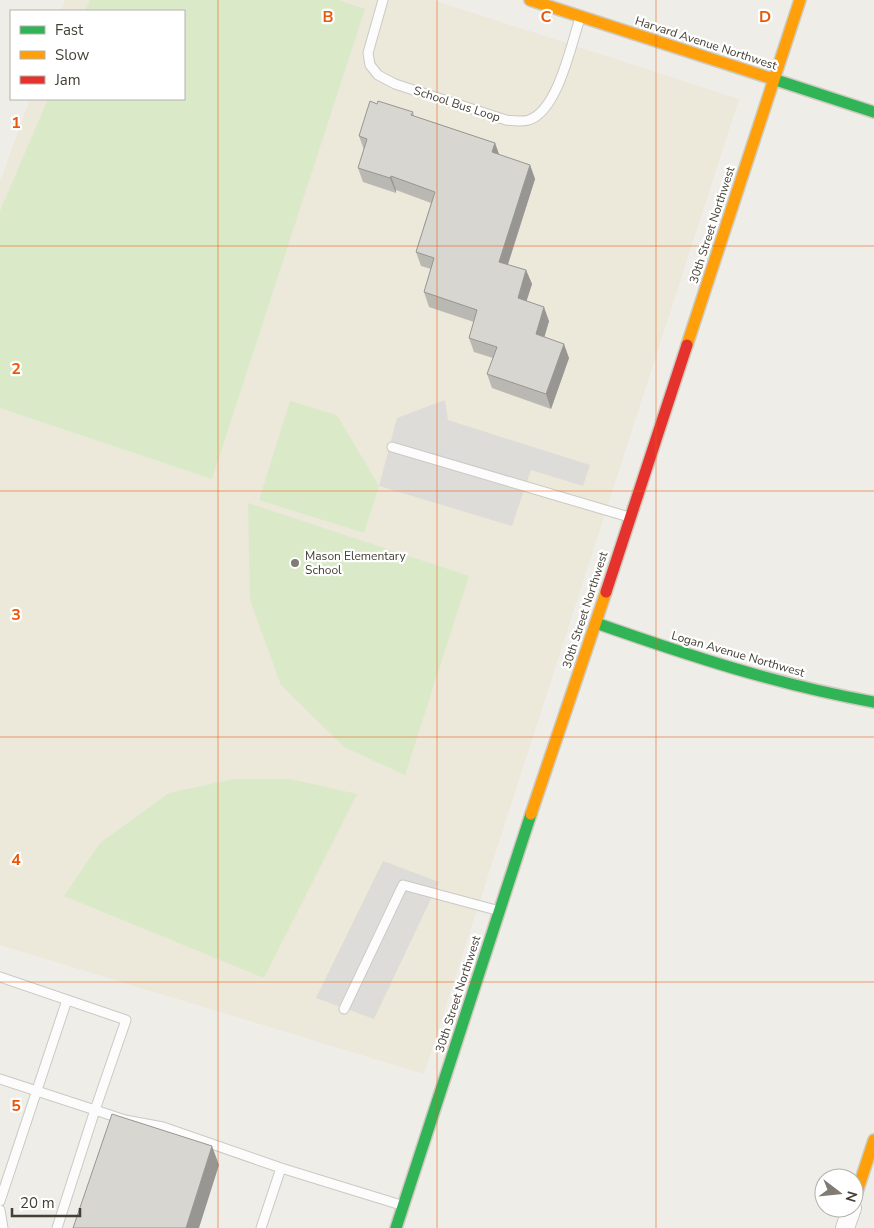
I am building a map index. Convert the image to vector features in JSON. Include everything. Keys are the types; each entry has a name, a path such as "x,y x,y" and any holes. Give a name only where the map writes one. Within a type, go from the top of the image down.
{"main road":[{"name":"Harvard Avenue Northwest","path":"530,0 874,112"},
{"name":"30th Street Northwest","path":"396,1228 499,910 596,623 800,0"},
{"name":"Logan Avenue Northwest","path":"596,623 700,659 765,678 846,698 874,702"},
{"path":"864,1170 874,1140"}],"lane":[{"name":"School Bus Loop","path":"383,0 368,53 370,65 378,75 395,84 506,120 530,120 542,112 552,100 556,94 580,16"},
{"path":"392,447 630,517"},
{"path":"344,1008 403,885 499,910"},
{"path":"0,977 126,1020 57,1228"},
{"path":"0,1201 67,1000"},
{"path":"0,1079 125,1120 163,1127 281,1168 403,1206"},
{"path":"262,1228 281,1168"},
{"path":"0,1210 3,1228"}],"shaded area":[{"name":"Mason Elementary School","path":"65,0 433,0 739,99 424,1074 0,945 0,182 30,100 185,100 185,10 61,10"},
{"path":"445,400 448,420 590,465 583,486 531,470 512,526 379,486 397,418"},
{"path":"383,861 439,882 374,1019 316,998"}],"green space":[{"path":"90,0 338,0 365,9 212,479 0,408 0,211 48,100 185,100 185,10 85,10"},
{"path":"290,401 337,415 379,486 364,533 259,500"},
{"path":"248,503 469,576 405,775 344,747 281,685 250,600"},
{"path":"234,779 290,779 357,794 264,978 64,896 100,843 169,793"}],"building":[{"path":"370,101 377,104 378,101 413,112 411,115 495,143 492,152 530,165 499,262 526,270 518,298 544,307 536,334 564,344 546,394 487,374 497,347 469,338 477,310 424,292 434,258 416,252 435,192 391,176 390,178 358,168 367,139 359,136"},
{"path":"112,1114 212,1146 186,1228 73,1228"}],"traffic: fast":[{"path":"773,79 874,112"},
{"path":"596,623 768,678 874,702"},
{"path":"396,1228 531,814"}],"traffic: slow":[{"path":"530,0 773,79"},
{"path":"687,345 800,0"},
{"path":"531,814 606,592"},
{"path":"864,1170 874,1140"}],"traffic: jam":[{"path":"606,592 687,345"}],"place":[{"name":"Mason Elementary School","path":"295,563"}]}
